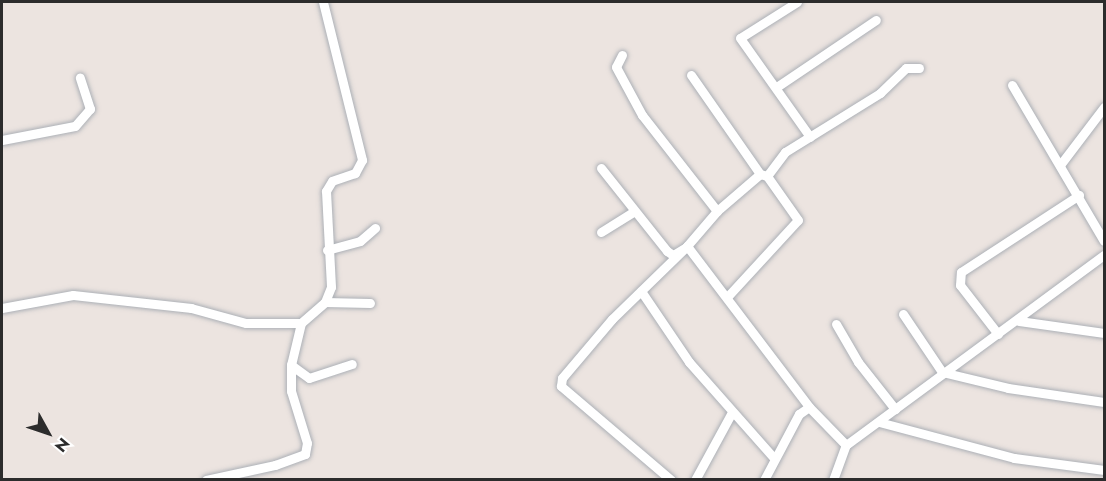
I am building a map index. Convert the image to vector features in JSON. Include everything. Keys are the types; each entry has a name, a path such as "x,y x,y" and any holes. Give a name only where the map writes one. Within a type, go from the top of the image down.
{"street":[{"path":"206,480 275,465 305,454 307,443 291,392 291,366 301,323 325,302 332,287 327,250 328,186 355,173 362,160 323,2"},
{"path":"798,2 740,38 778,86 810,137"},
{"path":"778,86 876,20"},
{"path":"622,55 615,67 642,115 717,211"},
{"path":"671,480 561,386 566,372 641,291 687,246 717,211 763,175 785,152 880,93 906,68 919,68"},
{"path":"691,75 798,220 728,296"},
{"path":"2,140 75,126 90,109 80,78"},
{"path":"1011,85 1079,195 1104,241"},
{"path":"1060,165 1104,106"},
{"path":"601,168 667,251 674,255 687,246"},
{"path":"998,334 960,285 961,272 1079,195"},
{"path":"602,232 634,211"},
{"path":"327,250 360,241 375,228"},
{"path":"687,246 728,296 809,407 846,444"},
{"path":"833,480 846,444 879,422 942,372 1019,321 1104,255"},
{"path":"641,291 731,414 773,457"},
{"path":"2,308 73,295 191,308 246,323 301,323"},
{"path":"325,302 370,303"},
{"path":"903,314 942,372 1008,388 1104,402"},
{"path":"1019,321 1104,333"},
{"path":"836,324 858,362 895,409"},
{"path":"291,366 309,378 352,364"},
{"path":"764,480 773,457 799,414 809,407"},
{"path":"696,480 731,414"},
{"path":"879,422 1014,458 1104,470"}]}
